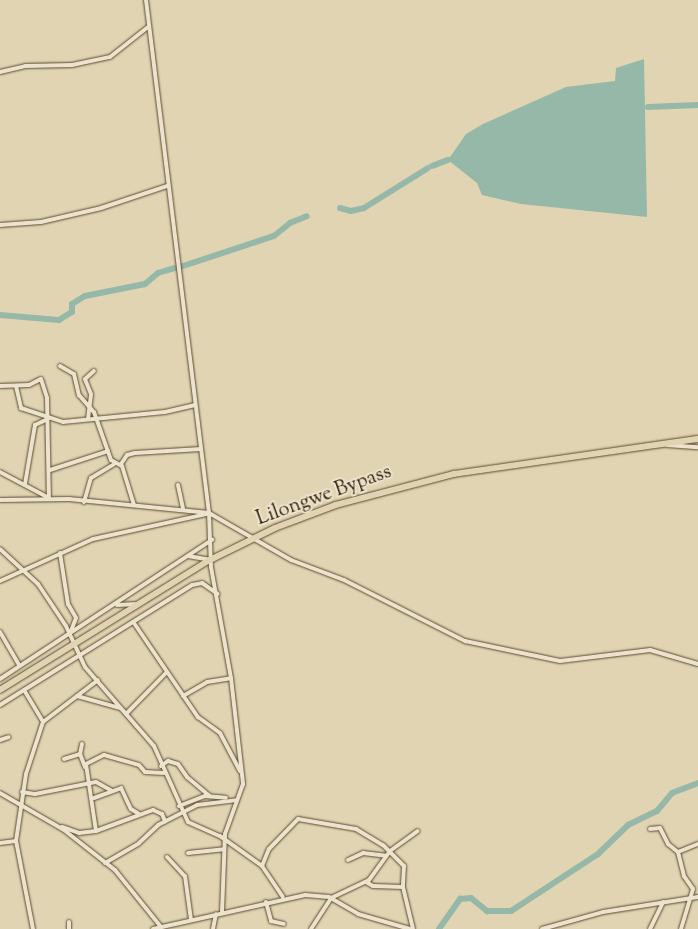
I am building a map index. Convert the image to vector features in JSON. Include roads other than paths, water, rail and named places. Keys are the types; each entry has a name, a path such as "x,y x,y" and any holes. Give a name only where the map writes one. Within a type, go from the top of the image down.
{"main road":[{"name":"Lilongwe Bypass","path":"0,690 210,560 255,538 336,505 437,477 698,439"}],"street":[{"path":"146,0 167,186 209,513 212,540 210,560 218,594 231,678 242,773 241,792 235,800 225,840 222,913"},
{"path":"0,72 24,66 72,65 110,57 148,27"},
{"path":"0,225 41,222 104,208 167,186"},
{"path":"60,366 74,374 79,394 98,421 114,464"},
{"path":"88,419 88,405 91,394 85,379 94,371"},
{"path":"0,386 16,386 41,379 48,420 49,498"},
{"path":"16,386 20,408 36,411 48,420"},
{"path":"24,484 35,425 48,420 88,419 98,421 195,405"},
{"path":"662,444 698,447"},
{"path":"121,464 127,455 136,452 201,449"},
{"path":"50,470 108,451"},
{"path":"84,502 92,478 114,464 121,464"},
{"path":"121,464 134,505"},
{"path":"0,472 49,498"},
{"path":"178,485 182,508"},
{"path":"0,500 49,498 182,508 209,513 291,560 344,580 466,641 560,661 650,650 698,664"},
{"path":"0,581 60,553 103,536 209,513"},
{"path":"0,679 115,605 137,586 212,540"},
{"path":"0,549 20,571 38,584 70,633 80,656 120,708 154,746 183,815 191,825 225,840 262,866 284,897"},
{"path":"60,553 68,604 76,618 70,633"},
{"path":"188,556 210,560"},
{"path":"0,705 198,583 218,594"},
{"path":"115,605 138,604"},
{"path":"134,623 166,673 199,719 220,733 242,773"},
{"path":"0,632 20,666"},
{"path":"126,714 166,673"},
{"path":"183,696 207,682 231,678"},
{"path":"32,929 16,841 22,792 43,722 98,680"},
{"path":"24,690 43,722"},
{"path":"76,696 120,708"},
{"path":"0,740 9,737"},
{"path":"82,744 80,754 86,767 94,798 96,832"},
{"path":"64,760 80,754"},
{"path":"86,767 104,755 138,765 145,772 164,773"},
{"path":"161,766 168,761 178,764 187,777 210,796 228,800"},
{"path":"22,792 35,794 98,783 112,791"},
{"path":"94,798 121,788 131,809 140,814"},
{"path":"0,793 21,808 57,826 80,833 96,832 140,814 156,810 165,821"},
{"path":"179,806 210,796"},
{"path":"105,863 165,821 183,815 197,805 235,800"},
{"path":"262,866 269,849 298,819 352,828 390,851 404,866 403,887 414,929"},
{"path":"57,826 128,883 161,927"},
{"path":"650,829 660,828 668,844 678,852 684,876 693,889 692,898 681,929"},
{"path":"153,929 284,897 332,898 366,882 390,851 418,831"},
{"path":"0,843 16,841"},
{"path":"678,852 698,844"},
{"path":"188,852 224,849"},
{"path":"348,860 362,853 386,856"},
{"path":"167,857 185,876 191,920"},
{"path":"366,882 373,886 403,887"},
{"path":"542,929 663,902 698,897"},
{"path":"332,898 358,914 409,929"},
{"path":"311,929 332,898"},
{"path":"266,902 271,922 284,924"},
{"path":"650,929 663,902"},
{"path":"213,929 216,914"},
{"path":"69,922 69,929"}],"waterway":[{"path":"648,107 698,105"},
{"path":"432,166 448,160"},
{"path":"340,208 351,211 364,208 428,168"},
{"path":"180,267 274,236 290,223 307,216"},
{"path":"0,315 59,320 72,312 72,304 85,296 145,284 158,273 174,268"},
{"path":"439,929 460,899 471,898 487,911 511,911 598,854 628,825 657,811 672,793 698,783"}]}
